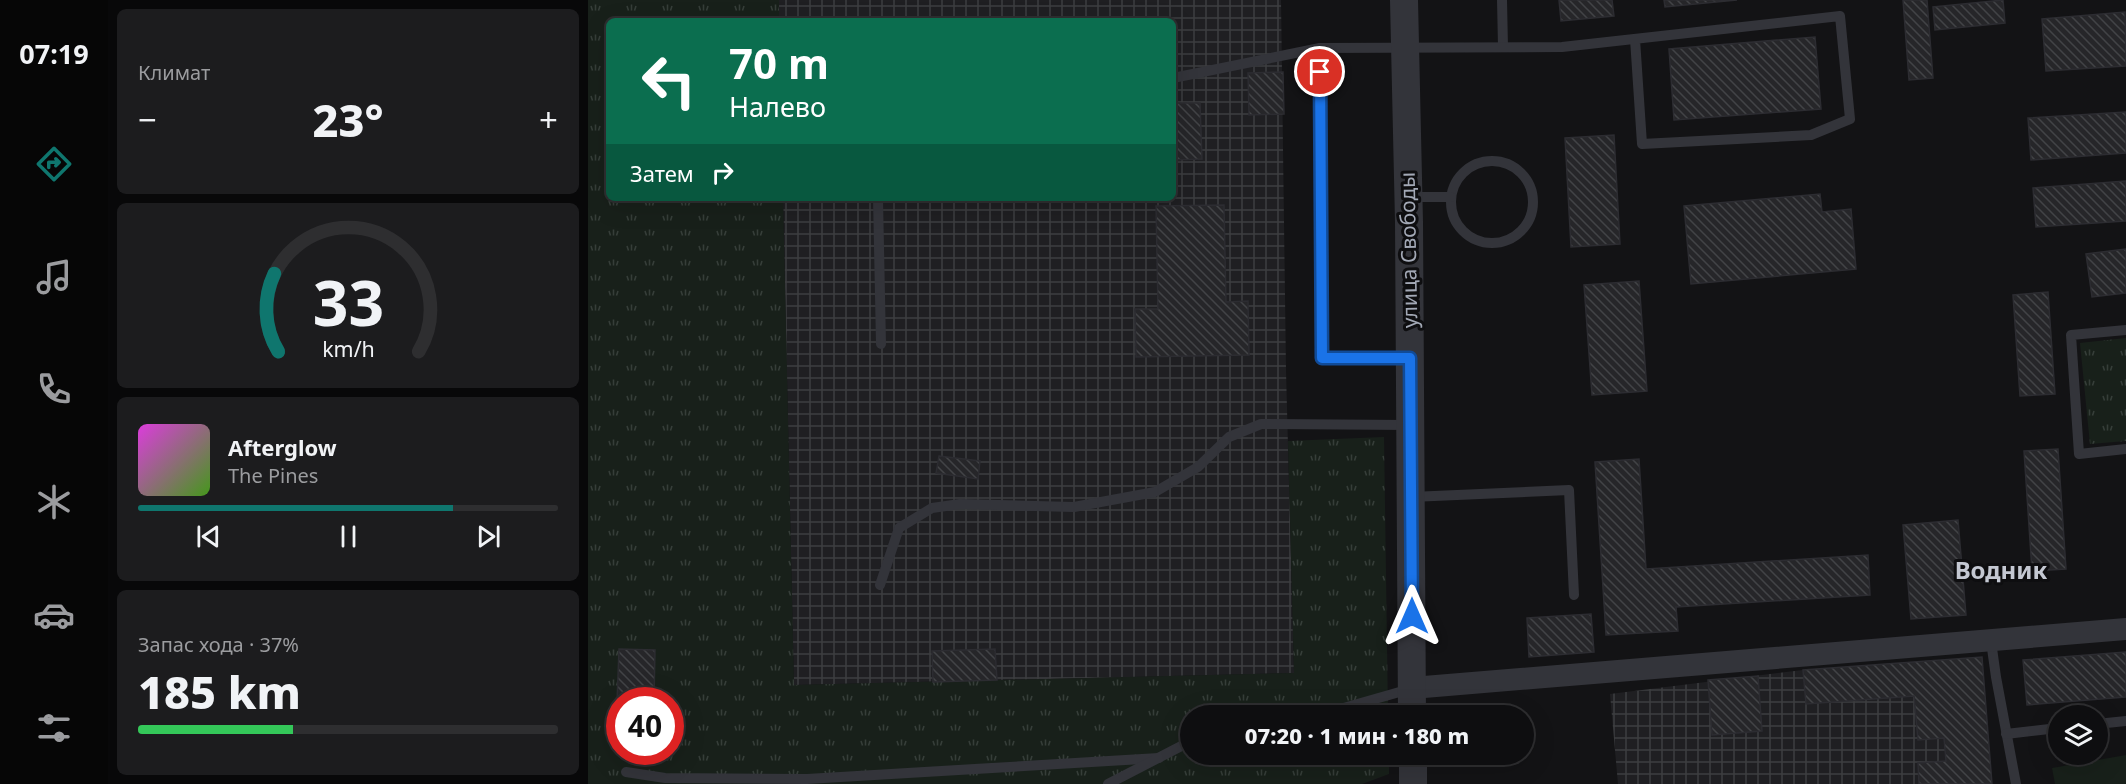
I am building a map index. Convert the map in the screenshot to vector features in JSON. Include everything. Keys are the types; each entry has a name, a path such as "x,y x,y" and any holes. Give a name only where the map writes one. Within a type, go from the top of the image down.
{"street":[{"name":"улица Свободы","path":"1404,0 1409,197 1412,702"},
{"path":"1412,702 2126,629"},
{"path":"1413,765 1413,784"}],"lane":[{"path":"1502,0 1503,48"},
{"path":"1176,77 1320,48 1562,47 1840,15 1850,119 1811,135 1642,144 1635,39"},
{"path":"1320,48 1322,358 1410,358"},
{"path":"1488,161 1502,162 1515,168 1531,189 1533,202 1531,215 1525,227 1504,242 1491,243 1478,241 1466,235 1456,224 1451,211 1451,197 1454,184 1463,172 1474,165 1488,161"},
{"path":"1409,197 1451,197"},
{"path":"878,201 881,344"},
{"path":"2126,330 2072,335 2079,454 2126,450"},
{"path":"880,585 899,528 932,508 960,504 1074,507 1155,492 1198,467 1229,437 1261,424 1411,425"},
{"path":"1411,497 1569,490 1574,595"},
{"path":"1991,641 2016,784"},
{"path":"1386,705 1412,702"},
{"path":"2108,723 2126,721"},
{"path":"2006,734 2048,730"},
{"path":"1108,784 1180,747"},
{"path":"626,772 666,778 807,779 1159,758"}],"shaded area":[{"path":"779,0 1281,0 1286,371 1294,673 794,685 783,201 1176,201 1176,18 779,18"},
{"path":"1982,657 1992,784 1618,784 1610,694 1803,670"}],"green space":[{"path":"588,0 779,0 779,18 606,18 606,201 783,201 794,685 1294,673 1288,441 1384,437 1388,705 1180,705 1180,765 1389,765 1389,774 1362,784 588,784"},
{"path":"2126,338 2126,441 2090,444 2080,343"},
{"path":"2126,755 2126,784 2055,784 2052,768 2069,765 2108,765 2108,758"}],"building":[{"path":"1559,0 1612,0 1614,16 1561,21"},
{"path":"1664,0 1737,0 1665,7"},
{"path":"1903,0 1927,0 1933,78 1909,80"},
{"path":"2003,0 2005,23 1935,30 1933,7"},
{"path":"2125,12 2126,66 2046,71 2042,19"},
{"path":"1815,37 1821,109 1674,120 1669,49"},
{"path":"1283,72 1284,114 1249,115 1248,73"},
{"path":"1176,103 1200,103 1202,159 1176,160"},
{"path":"2126,112 2126,153 2031,160 2028,118"},
{"path":"1614,135 1620,244 1571,247 1565,138"},
{"path":"2126,181 2126,221 2036,227 2033,188"},
{"path":"1820,194 1822,212 1851,209 1856,269 1691,284 1684,206"},
{"path":"1224,205 1226,302 1248,301 1249,355 1136,357 1135,309 1158,309 1156,206"},
{"path":"2126,249 2126,293 2092,297 2086,254"},
{"path":"1639,281 1647,391 1592,395 1584,285"},
{"path":"2048,292 2055,394 2020,396 2013,295"},
{"path":"2058,449 2066,569 2032,571 2024,451"},
{"path":"939,456 980,461 978,479 936,473"},
{"path":"1639,459 1646,569 1868,555 1870,595 1676,607 1678,631 1606,635 1595,462"},
{"path":"1958,520 1966,615 1911,619 1903,525"},
{"path":"1591,614 1594,652 1529,657 1527,618"},
{"path":"619,649 655,650 654,687 618,687"},
{"path":"995,649 997,680 933,682 932,651"},
{"path":"2126,652 2126,697 2027,705 2023,660"},
{"path":"1982,657 1992,784 1919,784 1918,763 1946,761 1944,738 1918,740 1914,696 1806,704 1803,670"},
{"path":"1758,676 1762,731 1712,735 1708,680"}],"district":[{"name":"Водник","path":"2001,571"}],"route":[{"path":"1320,72 1322,358 1410,358 1412,616"}]}
